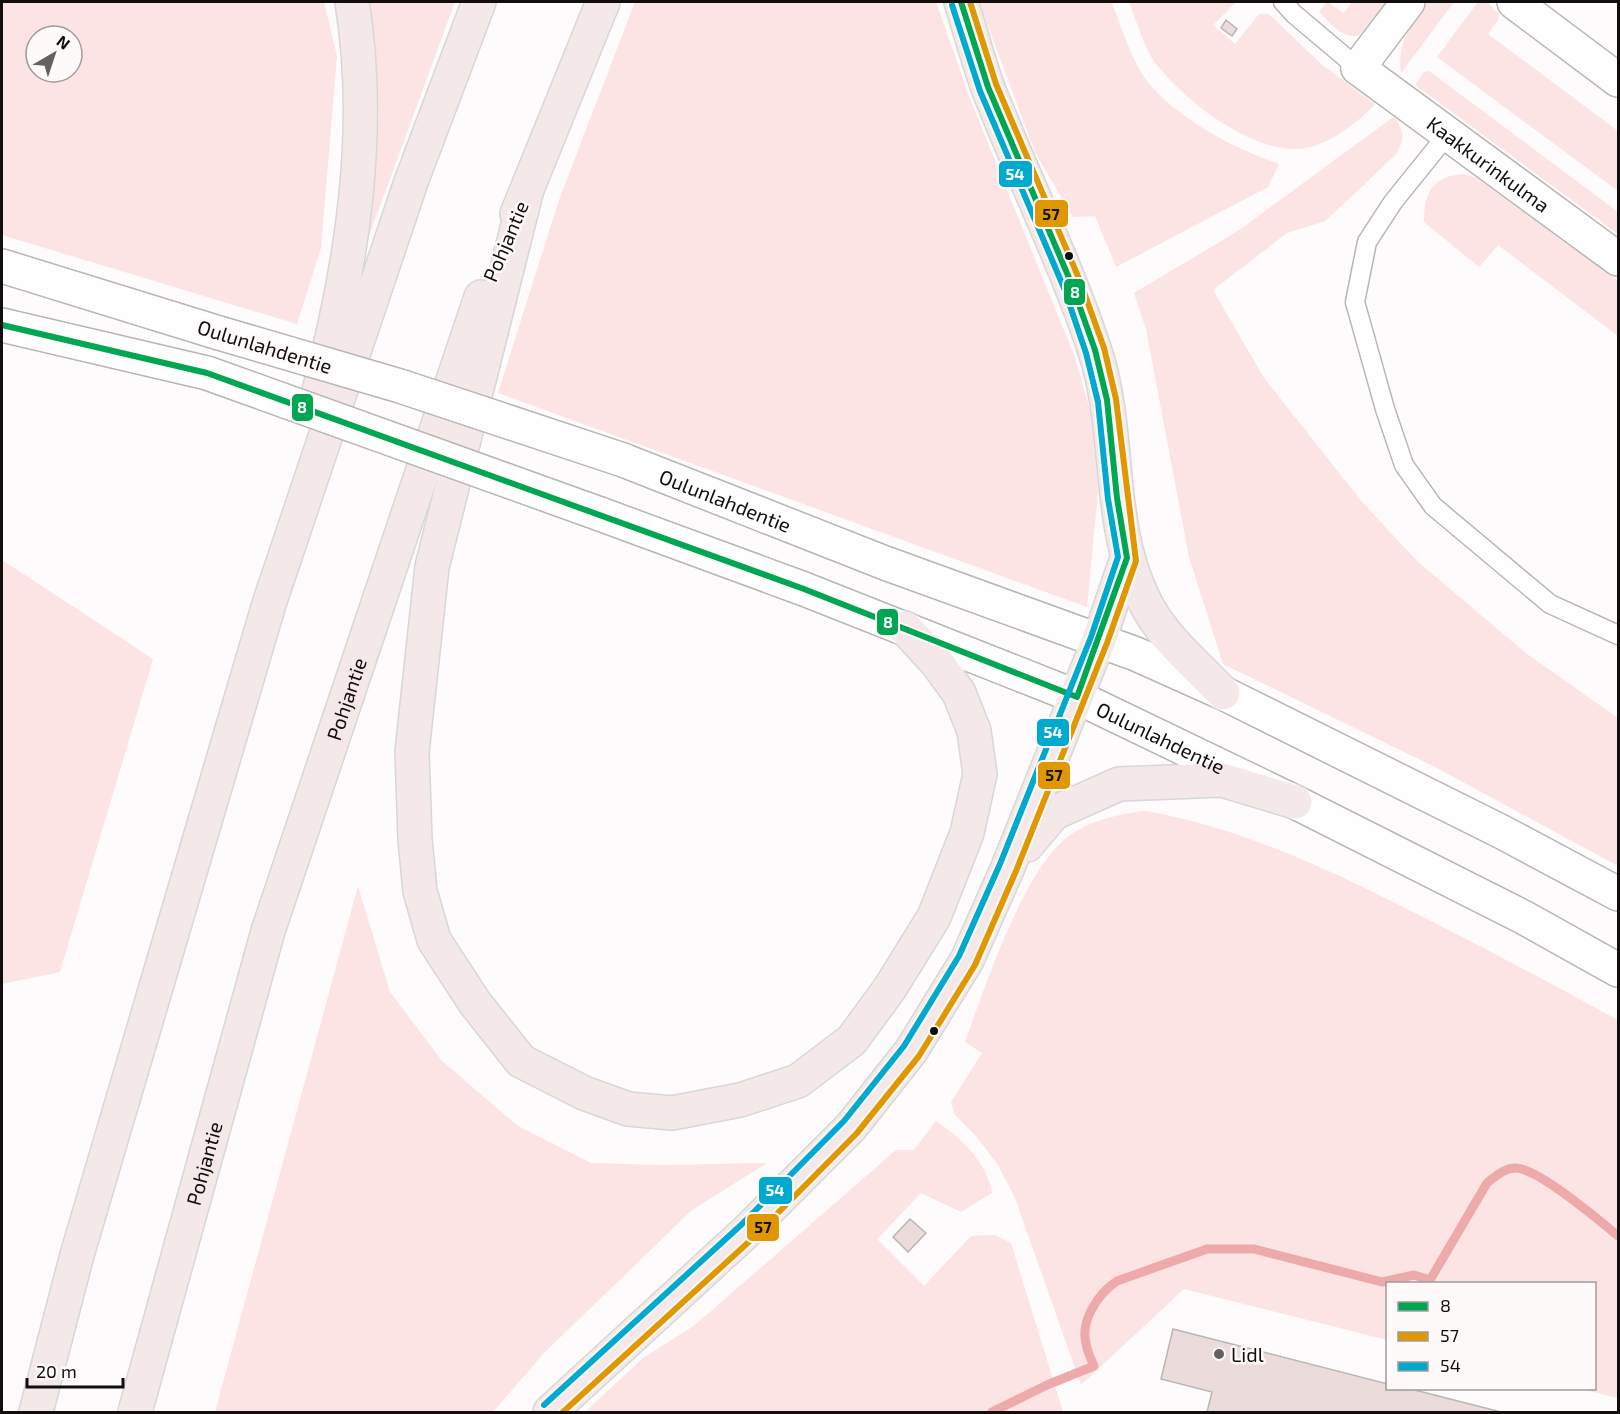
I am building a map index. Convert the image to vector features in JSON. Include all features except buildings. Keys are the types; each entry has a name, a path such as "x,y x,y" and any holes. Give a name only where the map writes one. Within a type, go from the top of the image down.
{"highway":[{"path":"269,604 290,507 339,315 354,226 360,125 356,27 352,2"},
{"path":"36,1413 77,1255 269,604 411,182 479,2"},
{"name":"Pohjantie","path":"135,1413 268,931 472,318 526,193 603,2"},
{"path":"961,2 988,87 1072,285 1095,350 1107,400 1117,498 1127,558 1144,602 1165,631 1223,693"},
{"path":"526,193 432,567 412,752 415,839 420,891 434,939 475,1003 521,1061 584,1093 628,1109 672,1113 740,1100 798,1081 852,1040 890,988 934,917 968,833 980,774 974,731 959,693 937,663 905,628"},
{"path":"550,1413 747,1231 851,1127 911,1051 967,960 1008,867 1100,640 1127,558"},
{"path":"1008,867 1054,813 1119,784 1222,780 1295,802"}],"main road":[{"path":"1358,68 1408,2"},
{"path":"1514,2 1618,80"},
{"name":"Kaakkurinkulma","path":"1358,68 1618,259"},
{"name":"Oulunlahdentie","path":"2,266 400,386 623,460 885,564 1100,640 1223,693 1502,832 1618,894"},
{"name":"Oulunlahdentie","path":"2,325 207,373 600,514 905,628 1077,697 1295,802 1523,916 1618,970"}],"lane":[{"path":"1283,2 1358,68"},
{"path":"1447,135 1393,202 1367,242 1355,302 1385,409 1404,465 1433,506 1550,604 1618,635"}],"shaded area":[{"path":"2,2 324,2 337,56 321,248 297,324 2,235"},
{"path":"368,2 455,2 366,244 379,114"},
{"path":"635,2 936,2 970,99 1074,355 1091,413 1098,492 1087,607 498,393 559,200"},
{"path":"979,2 1111,2 1137,66 1154,89 1185,117 1204,129 1261,158 1279,164 1268,187 1116,267 1095,216 1073,217 1035,152"},
{"path":"1129,2 1236,2 1213,25 1235,44 1259,14 1269,14 1321,64 1375,104 1349,128 1316,145 1293,149 1255,140 1217,120 1168,78 1148,51"},
{"path":"1327,2 1344,13 1352,2 1385,2 1360,35 1354,36 1342,33 1319,12"},
{"path":"1428,2 1454,2 1401,73 1403,43"},
{"path":"1478,2 1487,2 1499,14 1498,20 1488,34 1618,131 1618,191 1437,57"},
{"path":"1429,71 1618,212 1618,234 1415,85 1424,72"},
{"path":"1392,118 1396,118 1403,135 1401,144 1397,153 1367,182 1325,221 1287,233 1213,290 1264,378 1362,502 1418,562 1527,654 1618,718 1618,866 1437,768 1223,664 1189,557 1146,329 1134,293 1238,231"},
{"path":"1464,174 1477,178 1618,281 1618,336 1498,245 1479,267 1424,222 1426,202 1432,188 1445,178"},
{"path":"2,560 153,659 60,972 2,984"},
{"path":"1146,811 1179,818 1277,849 1370,891 1456,934 1618,1020 1618,1398 1585,1390 1596,1390 1596,1282 1386,1282 1386,1340 1184,1289 1081,1385 1015,1198 998,1165 976,1136 954,1114 951,1102 982,1053 965,1042 1007,931 1036,874 1052,852 1078,830 1126,814"},
{"path":"358,886 390,992 442,1061 518,1126 591,1163 664,1165 767,1163 692,1210 544,1353 493,1412 215,1412"},
{"path":"936,1121 955,1135 979,1161 992,1193 961,1212 921,1193 877,1239 924,1286 971,1236 995,1235 1011,1243 1063,1412 585,1412 643,1358 695,1325 896,1150 914,1150"}],"waterway":[{"path":"992,1412 1047,1385 1094,1366 1087,1346 1086,1325 1092,1308 1110,1286 1117,1281 1207,1249 1254,1249 1382,1282 1414,1275 1430,1280 1487,1183 1512,1168 1526,1171 1554,1186 1618,1236"}],"transit line":[{"name":"8","path":"2,325 207,373 804,589 1077,697 1127,558 1117,498 1107,400 1095,350 1072,285 988,87 961,2"},
{"name":"57","path":"563,1412 753,1238 857,1133 919,1056 975,965 1016,871 1107,643 1136,561 1116,399 1104,348 1080,281 996,84 970,2"},
{"name":"54","path":"544,1405 741,1225 844,1121 904,1046 959,956 1000,864 1091,637 1118,557 1108,499 1098,402 1086,353 1064,288 980,91 952,5"}],"place":[{"name":"Lidl","path":"1219,1354"}]}
